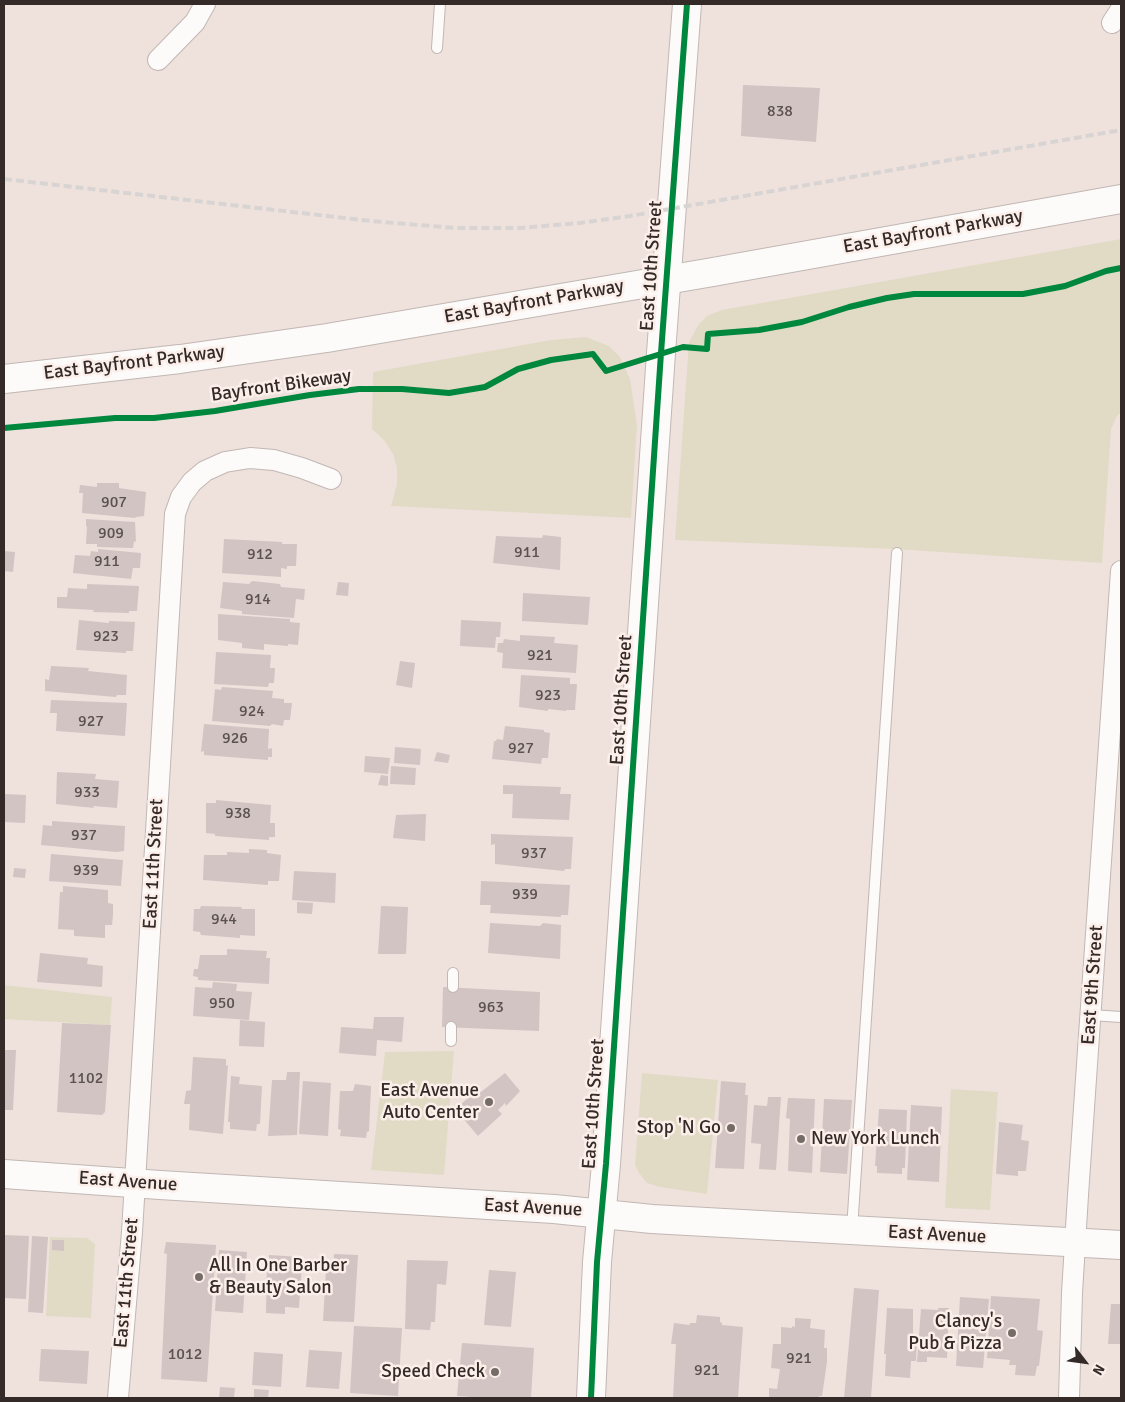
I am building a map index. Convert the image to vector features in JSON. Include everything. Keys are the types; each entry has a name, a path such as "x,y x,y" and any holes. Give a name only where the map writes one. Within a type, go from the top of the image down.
{"main road":[{"name":"East 10th Street","path":"591,1398 597,1262 687,4"},
{"name":"East Bayfront Parkway","path":"4,379 180,359 327,338 1121,199"},
{"name":"East Avenue","path":"4,1174 601,1213 652,1219 1121,1245"}],"street":[{"path":"158,60 196,22 205,4"},
{"name":"East 11th Street","path":"118,1398 135,1183 175,514 181,498 192,482 205,471 225,462 250,458 274,460 302,468 331,480"},
{"name":"East 9th Street","path":"1069,1398 1075,1242 1121,571"}],"lane":[{"path":"437,48 440,4"},
{"path":"852,1230 897,554"},
{"path":"453,973 453,987"},
{"path":"1091,1015 1121,1017"},
{"path":"451,1041 452,1027"}],"shaded area":[{"path":"1121,239 1121,412 1111,429 1102,563 895,549 675,540 689,342 699,324 707,316 722,310"},
{"path":"586,337 609,346 620,357 630,379 637,425 631,518 391,506 397,484 397,468 393,454 384,440 372,429 373,372 551,340"},
{"path":"4,985 112,997 110,1025 4,1019"},
{"path":"454,1051 444,1175 371,1170 385,1052"},
{"path":"642,1073 718,1080 707,1194 660,1187 647,1183 639,1173 635,1165"},
{"path":"951,1089 998,1092 990,1210 945,1208"},
{"path":"50,1237 87,1238 95,1244 91,1318 46,1316"}],"building":[{"path":"743,85 820,88 816,142 741,136"},
{"path":"97,483 119,483 119,488 146,492 144,516 135,518 82,513 83,493 79,493 80,485 97,487"},
{"path":"86,519 135,522 136,542 134,541 133,548 97,547 97,544 86,544"},
{"path":"543,535 561,537 560,570 493,563 496,536 542,538"},
{"path":"224,539 297,544 296,566 287,566 287,569 281,568 281,577 222,573"},
{"path":"98,549 141,553 140,568 133,568 131,579 73,573 75,555 90,556 91,551 98,552"},
{"path":"4,551 15,552 13,572 4,571"},
{"path":"252,581 280,584 281,587 305,589 304,600 296,599 294,618 242,614 242,611 220,608 223,582 249,584"},
{"path":"338,582 349,583 348,596 336,595"},
{"path":"87,584 139,586 137,611 129,611 129,613 93,612 94,610 57,608 57,597 67,597 68,588 87,589"},
{"path":"523,593 590,597 588,625 522,621"},
{"path":"218,614 290,619 290,622 300,623 298,645 264,644 264,650 242,648 242,643 218,640"},
{"path":"79,620 109,623 109,621 135,622 133,651 126,651 126,653 76,650"},
{"path":"461,620 501,622 500,637 496,637 495,648 460,646"},
{"path":"520,635 555,637 554,643 578,645 576,673 502,668 503,653 497,652 498,643 503,643 504,639 520,641"},
{"path":"216,652 271,655 270,668 275,668 274,683 269,683 268,687 214,684"},
{"path":"400,661 415,663 412,688 396,685"},
{"path":"51,666 89,668 88,671 127,675 126,695 117,695 116,697 45,691 45,679 49,680"},
{"path":"521,675 570,678 570,684 577,684 575,710 548,709 548,711 519,707"},
{"path":"222,687 273,691 272,698 284,699 284,703 292,703 290,720 284,720 283,726 212,721 215,689 221,690"},
{"path":"51,700 127,703 125,736 56,731 57,713 50,713"},
{"path":"204,724 269,729 268,749 272,748 272,757 268,757 268,760 204,755 204,751 201,752"},
{"path":"505,726 544,730 544,732 550,733 548,758 542,758 541,764 492,759 494,741 497,739 503,740"},
{"path":"395,747 421,749 420,765 394,763"},
{"path":"437,752 450,755 448,763 434,761"},
{"path":"365,756 390,758 388,774 364,772"},
{"path":"391,766 416,768 415,785 390,784"},
{"path":"57,772 96,774 95,779 119,781 117,808 93,806 94,808 56,804"},
{"path":"381,775 388,776 388,786 378,785"},
{"path":"503,785 561,787 560,794 571,794 569,820 512,818 513,794 503,794"},
{"path":"4,794 26,795 25,823 4,822"},
{"path":"216,800 271,805 270,823 275,823 275,837 269,837 269,840 215,836 215,834 206,833 206,803 216,803"},
{"path":"426,814 425,841 393,838 396,815"},
{"path":"52,821 125,826 124,851 116,852 41,845 43,825 52,826"},
{"path":"491,834 573,837 571,869 565,869 564,871 495,864 495,844 491,845"},
{"path":"249,849 267,850 267,853 281,855 279,881 268,881 268,885 203,880 204,855 227,855 227,852 249,853"},
{"path":"51,854 123,860 121,886 49,881"},
{"path":"14,868 26,869 25,878 13,877"},
{"path":"294,871 336,873 335,903 292,900"},
{"path":"481,881 570,885 568,915 561,915 561,917 490,913 491,905 480,905"},
{"path":"63,886 108,890 108,903 113,904 113,915 112,925 105,925 105,938 74,936 74,930 58,929 60,892 63,892"},
{"path":"297,902 313,903 312,914 297,913"},
{"path":"201,906 255,909 255,936 240,935 240,938 201,935 200,932 193,931 194,909 200,909"},
{"path":"381,906 408,907 406,954 378,954"},
{"path":"490,923 540,926 543,923 561,925 560,959 488,953"},
{"path":"227,949 267,951 266,958 270,958 269,984 198,980 198,977 193,976 194,969 198,969 200,955 227,955"},
{"path":"40,953 88,958 87,964 103,966 102,987 37,982"},
{"path":"213,982 237,984 236,991 252,992 249,1020 193,1016 195,987 212,988"},
{"path":"443,987 540,992 539,1031 442,1027"},
{"path":"374,1017 404,1017 402,1042 377,1040 376,1056 339,1053 341,1027 373,1029"},
{"path":"240,1020 265,1022 264,1047 239,1046"},
{"path":"62,1023 111,1025 105,1112 102,1115 57,1112"},
{"path":"4,1050 16,1050 13,1110 4,1110"},
{"path":"193,1057 226,1059 226,1066 228,1065 223,1134 189,1130 190,1104 184,1104 186,1091 191,1090"},
{"path":"287,1072 300,1072 297,1135 268,1136 272,1080 286,1080"},
{"path":"505,1073 520,1091 506,1106 505,1103 498,1110 502,1114 478,1136 455,1109 479,1089 481,1092"},
{"path":"231,1076 240,1077 239,1084 262,1086 260,1124 257,1124 256,1131 230,1129 230,1122 228,1122"},
{"path":"303,1081 331,1083 328,1136 299,1134"},
{"path":"721,1081 746,1083 745,1095 748,1095 744,1169 715,1168"},
{"path":"355,1084 371,1086 369,1131 366,1138 340,1136 341,1130 338,1129 340,1091 353,1091"},
{"path":"768,1097 781,1097 776,1170 759,1169 761,1144 751,1143 754,1105 767,1106"},
{"path":"788,1098 815,1099 812,1173 788,1171 790,1119 786,1118"},
{"path":"824,1099 852,1100 847,1174 820,1172"},
{"path":"911,1105 942,1107 939,1182 907,1180"},
{"path":"879,1109 907,1110 905,1168 902,1168 902,1174 877,1173 877,1166 875,1166"},
{"path":"999,1122 1023,1125 1021,1140 1029,1141 1026,1171 1018,1171 1018,1176 996,1174"},
{"path":"4,1235 29,1236 26,1299 4,1298"},
{"path":"32,1236 48,1237 43,1313 28,1312"},
{"path":"52,1240 64,1240 64,1251 52,1250"},
{"path":"166,1242 216,1245 207,1382 161,1379 167,1254 164,1253"},
{"path":"219,1250 247,1252 243,1313 215,1311"},
{"path":"334,1254 358,1255 354,1322 323,1321 326,1269 333,1270"},
{"path":"269,1255 301,1257 299,1308 285,1307 285,1314 266,1313 267,1264 269,1265"},
{"path":"407,1260 448,1261 446,1285 437,1284 435,1322 431,1322 430,1330 405,1329"},
{"path":"489,1270 516,1272 511,1327 484,1325"},
{"path":"854,1288 879,1290 871,1398 844,1398"},
{"path":"991,1296 1040,1299 1037,1330 1043,1331 1039,1366 1037,1366 1035,1376 1015,1375 1016,1365 1009,1365 1010,1360 987,1358"},
{"path":"960,1297 989,1299 983,1368 956,1366"},
{"path":"1111,1304 1121,1304 1121,1344 1108,1344"},
{"path":"887,1308 913,1309 913,1339 917,1339 916,1361 911,1361 910,1378 885,1376 886,1354 884,1354"},
{"path":"938,1308 949,1308 947,1358 927,1357 927,1362 917,1362 921,1309 938,1310"},
{"path":"697,1315 720,1317 722,1325 743,1327 738,1398 673,1398 676,1344 671,1344 674,1323 689,1325 690,1323 696,1323"},
{"path":"795,1318 811,1319 810,1328 825,1330 824,1348 827,1348 827,1362 822,1396 818,1398 769,1398 769,1388 777,1389 780,1369 771,1368 773,1344 781,1344 781,1327 795,1327"},
{"path":"354,1326 402,1328 398,1396 350,1393"},
{"path":"462,1343 534,1348 531,1398 457,1396"},
{"path":"41,1349 89,1351 87,1384 39,1381"},
{"path":"309,1350 342,1352 339,1389 306,1387"},
{"path":"254,1352 283,1354 281,1387 252,1385"},
{"path":"220,1387 235,1388 234,1398 219,1398"},
{"path":"254,1389 269,1390 268,1398 254,1397"}],"railway":[{"path":"4,179 371,221 455,228 520,228 580,223 630,216 1121,130"}],"cycle path":[{"path":"591,1398 597,1262 606,1164 661,353 687,4"},
{"name":"Bayfront Bikeway","path":"4,428 115,418 154,418 215,411 359,389 402,389 449,393 485,387 518,369 551,360 593,354 606,371 683,347 707,349 708,334 759,330 802,322 849,307 887,298 914,294 1023,294 1065,286 1106,271 1121,268"}],"place":[{"name":"East Avenue Auto Center","path":"489,1102"},
{"name":"Stop 'N Go","path":"731,1128"},
{"name":"New York Lunch","path":"801,1139"},
{"name":"All In One Barber & Beauty Salon","path":"199,1277"},
{"name":"Clancy's Pub & Pizza","path":"1012,1333"},
{"name":"Speed Check","path":"495,1372"}]}
